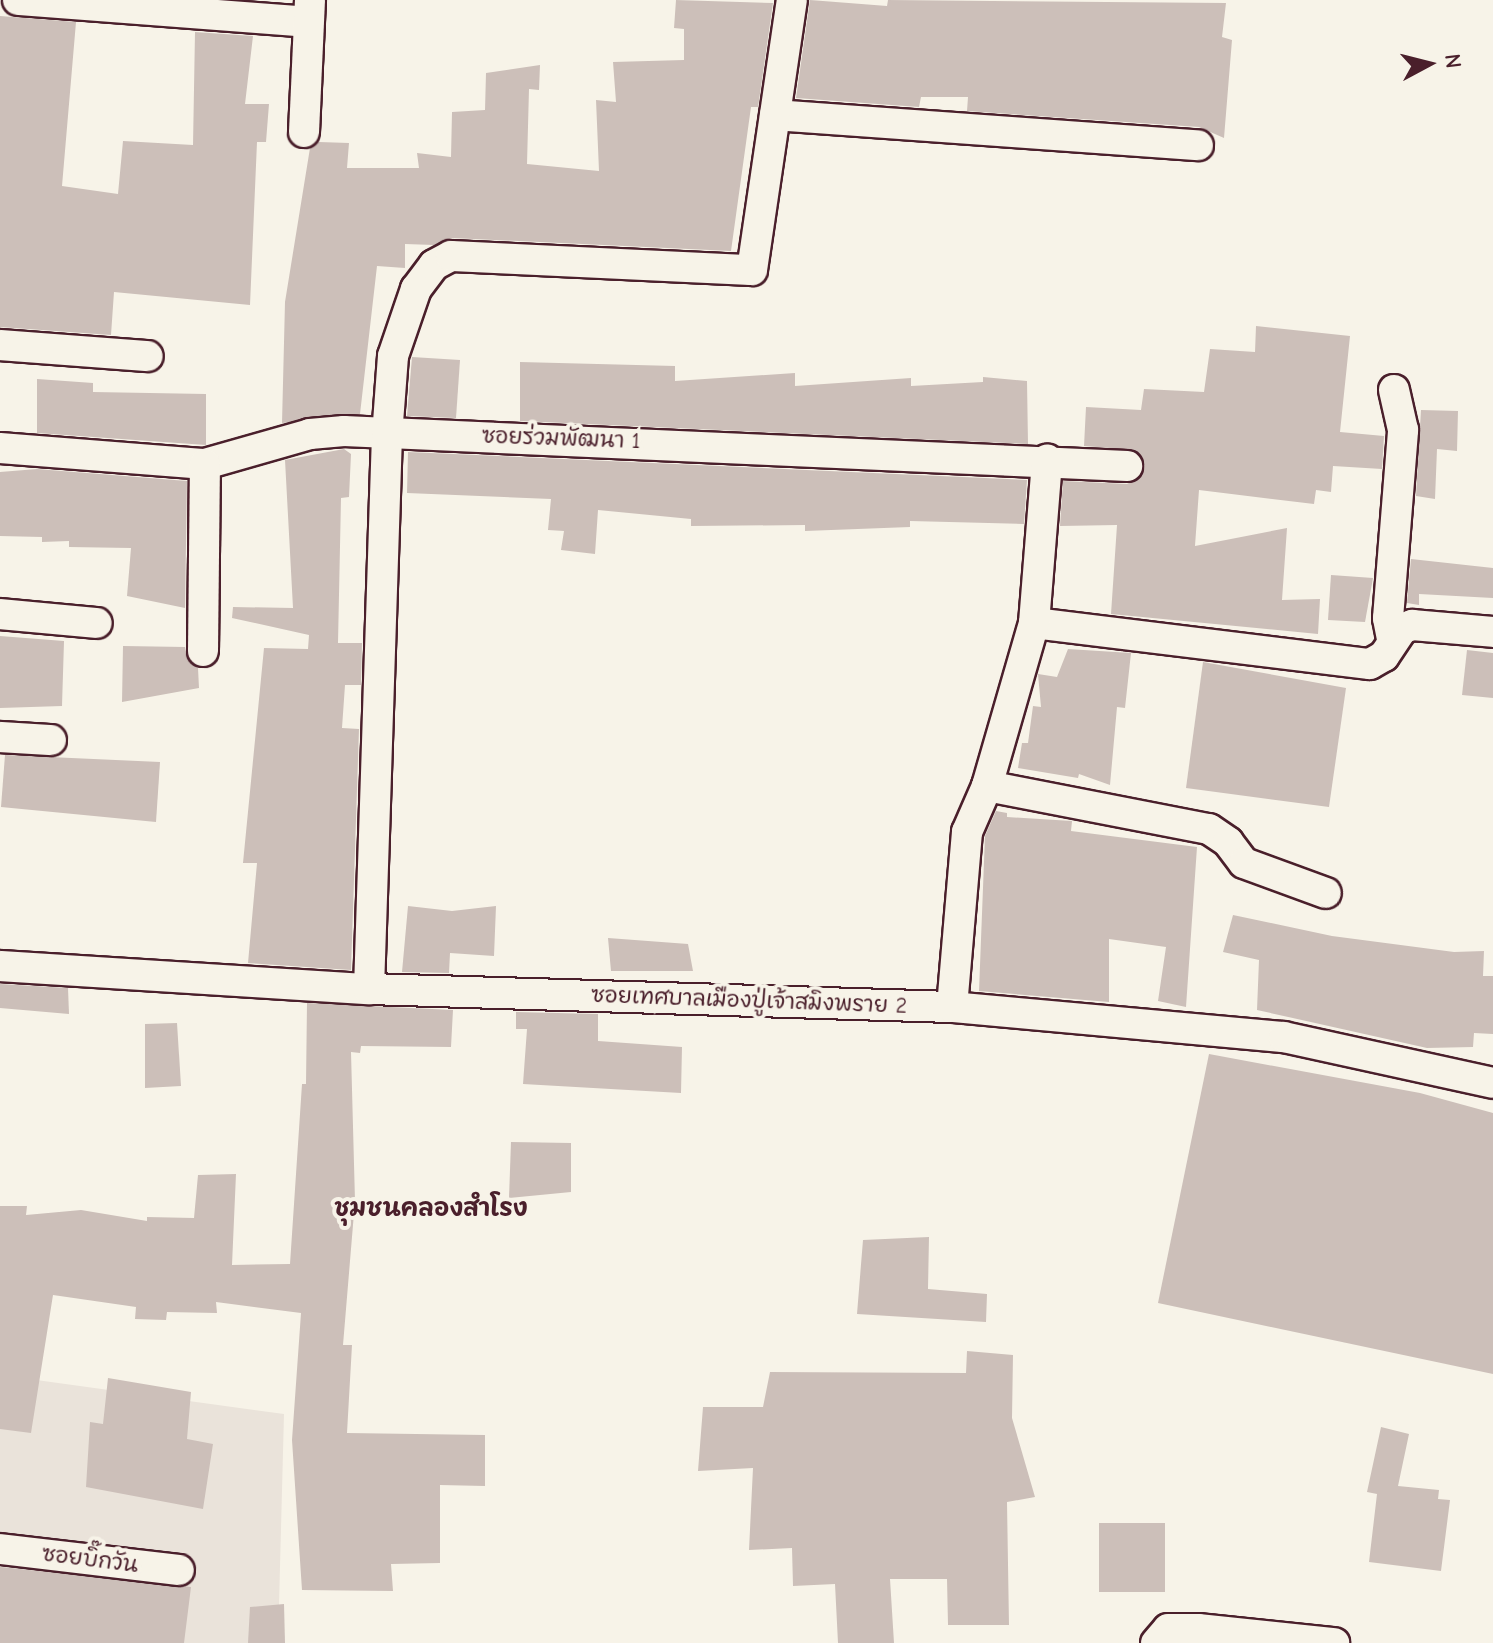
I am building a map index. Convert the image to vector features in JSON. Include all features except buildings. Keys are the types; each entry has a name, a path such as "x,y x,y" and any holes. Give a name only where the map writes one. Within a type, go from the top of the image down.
{"street":[{"path":"18,0 299,16 304,132"},
{"path":"369,989 387,436 393,356 416,289 434,265 451,256 752,270 792,0"},
{"path":"775,115 1198,145"},
{"path":"0,345 148,356"},
{"path":"1392,639 1388,618 1403,430 1394,390"},
{"name":"ซอยร่วมพัฒนา 1","path":"0,448 205,464 310,434 570,438 1127,466"},
{"path":"952,1007 967,832 987,786 1034,623 1047,460"},
{"path":"203,651 205,464"},
{"path":"0,614 97,623"},
{"path":"1034,623 1370,664 1384,656 1392,639 1402,629 1428,623 1493,632"},
{"path":"0,737 51,740"},
{"path":"987,786 1209,829 1228,842 1244,863 1326,893"},
{"name":"ซอยเทศบาลเมืองปู่เจ้าสมิงพราย 2","path":"0,966 369,989 952,1007 1284,1037 1493,1083"},
{"name":"ซอยบิ๊กวัน","path":"0,1549 179,1570"},
{"path":"1156,1643 1168,1629 1198,1629 1334,1643"}],"shaded area":[{"path":"0,1375 284,1414 278,1643 0,1643"}],"district":[{"name":"ชุมชนคลองสำโรง","path":"431,1209"}]}
